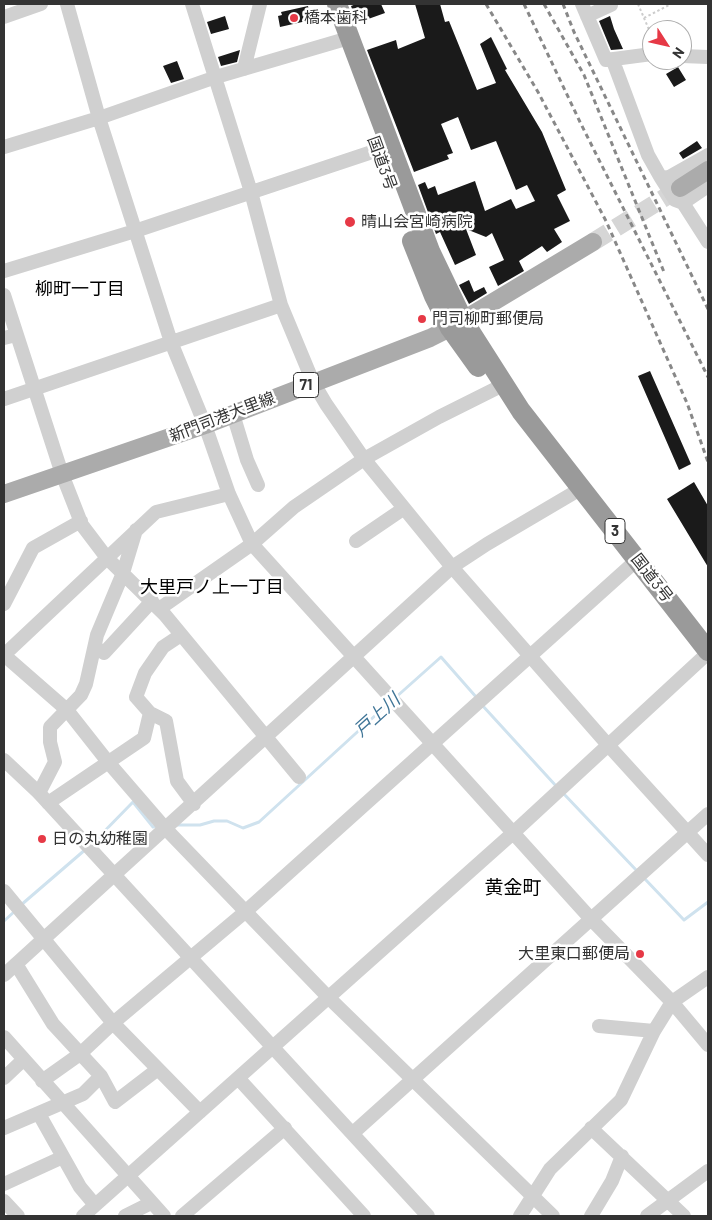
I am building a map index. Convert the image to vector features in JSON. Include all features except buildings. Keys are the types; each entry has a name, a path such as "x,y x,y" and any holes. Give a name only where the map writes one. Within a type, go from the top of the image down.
{"highway":[{"name":"国道3号","path":"324,4 344,40 384,149 434,296 708,652"},
{"name":"国道3号","path":"337,4 344,40"},
{"name":"国道3号","path":"457,324 495,389 521,411"}],"main road":[{"path":"681,196 708,170"},
{"name":"新門司港大里線","path":"4,494 206,425 457,324 593,242"}],"street":[{"path":"4,17 41,4"},
{"path":"67,4 99,118 171,342 206,425 229,494 252,544 591,919 672,1002 708,1045"},
{"path":"192,4 251,192 281,305 313,382 364,460 452,567 608,745 708,854"},
{"path":"244,69 260,4"},
{"path":"611,4 584,10 606,60 613,61 642,56"},
{"path":"4,147 99,118 216,77 344,40"},
{"path":"692,56 708,57"},
{"path":"613,61 644,146 675,200 708,186"},
{"path":"4,272 384,149"},
{"path":"661,178 669,177 708,155"},
{"path":"681,196 708,242"},
{"path":"4,295 10,337 33,390 62,474 81,521 107,558 155,605 299,778"},
{"path":"4,399 281,305"},
{"path":"95,647 104,653 155,605 252,544 294,507 364,460 439,417 495,389"},
{"path":"233,414 247,460 258,485"},
{"path":"4,975 115,876 165,828 194,804 452,567 582,488"},
{"path":"229,494 156,512 4,655 67,710 108,762 165,828 328,997 553,1216"},
{"path":"356,541 403,508"},
{"path":"4,604 33,548 81,521"},
{"path":"43,798 55,762 50,742 50,727 81,695 97,636 123,573 136,530"},
{"path":"42,1081 80,1054 245,912 638,559"},
{"path":"181,635 163,647 145,673 136,697 150,713 166,721 177,781 194,804"},
{"path":"83,1216 513,833 708,652"},
{"path":"43,798 108,762 144,738 150,713"},
{"path":"4,760 43,798 192,958 428,1216"},
{"path":"353,1133 708,814"},
{"path":"4,891 113,1024 200,1112"},
{"path":"16,964 53,1024 101,1076 115,1102 158,1069"},
{"path":"520,1216 534,1197 550,1169 621,1100 654,1031 672,1002 705,982 708,977"},
{"path":"599,1026 654,1031"},
{"path":"4,1038 164,1216"},
{"path":"4,1078 24,1060"},
{"path":"5,1134 39,1114 83,1094 101,1076"},
{"path":"238,1078 364,1216"},
{"path":"39,1114 80,1187 95,1205"},
{"path":"182,1216 285,1128"},
{"path":"591,1128 684,1216"},
{"path":"591,1216 612,1181 622,1156"},
{"path":"4,1184 63,1157"},
{"path":"647,1216 708,1171"},
{"path":"4,1201 18,1216"},
{"path":"125,1216 151,1203"}],"path":[{"path":"638,4 644,18 671,4"}],"waterway":[{"name":"戸上川","path":"395,698 441,657 477,698"},
{"name":"戸上川","path":"176,825 200,825 214,821 227,821 243,828 259,822 390,702"},
{"name":"戸上川","path":"482,705 557,787"},
{"name":"戸上川","path":"563,793 638,872"},
{"name":"戸上川","path":"91,845 133,802 153,827 158,826"},
{"name":"戸上川","path":"21,905 86,849"},
{"name":"戸上川","path":"644,878 684,920 708,902"},
{"name":"戸上川","path":"4,921 15,911"}],"tunnel":[{"path":"593,242 680,188"}],"railway":[{"path":"486,4 538,92 606,221 687,403 708,462"},
{"path":"524,4 580,122 708,377"},
{"path":"544,4 584,75 664,272"},
{"path":"563,4 574,32 708,309"}],"place":[{"name":"橋本歯科","path":"294,18"},
{"name":"晴山会宮崎病院","path":"350,222"},
{"name":"門司柳町郵便局","path":"422,319"},
{"name":"日の丸幼稚園","path":"42,839"},
{"name":"大里東口郵便局","path":"640,954"}],"district":[{"name":"柳町一丁目","path":"80,289"},
{"name":"大里戸ノ上一丁目","path":"212,587"},
{"name":"黄金町","path":"513,888"}]}
